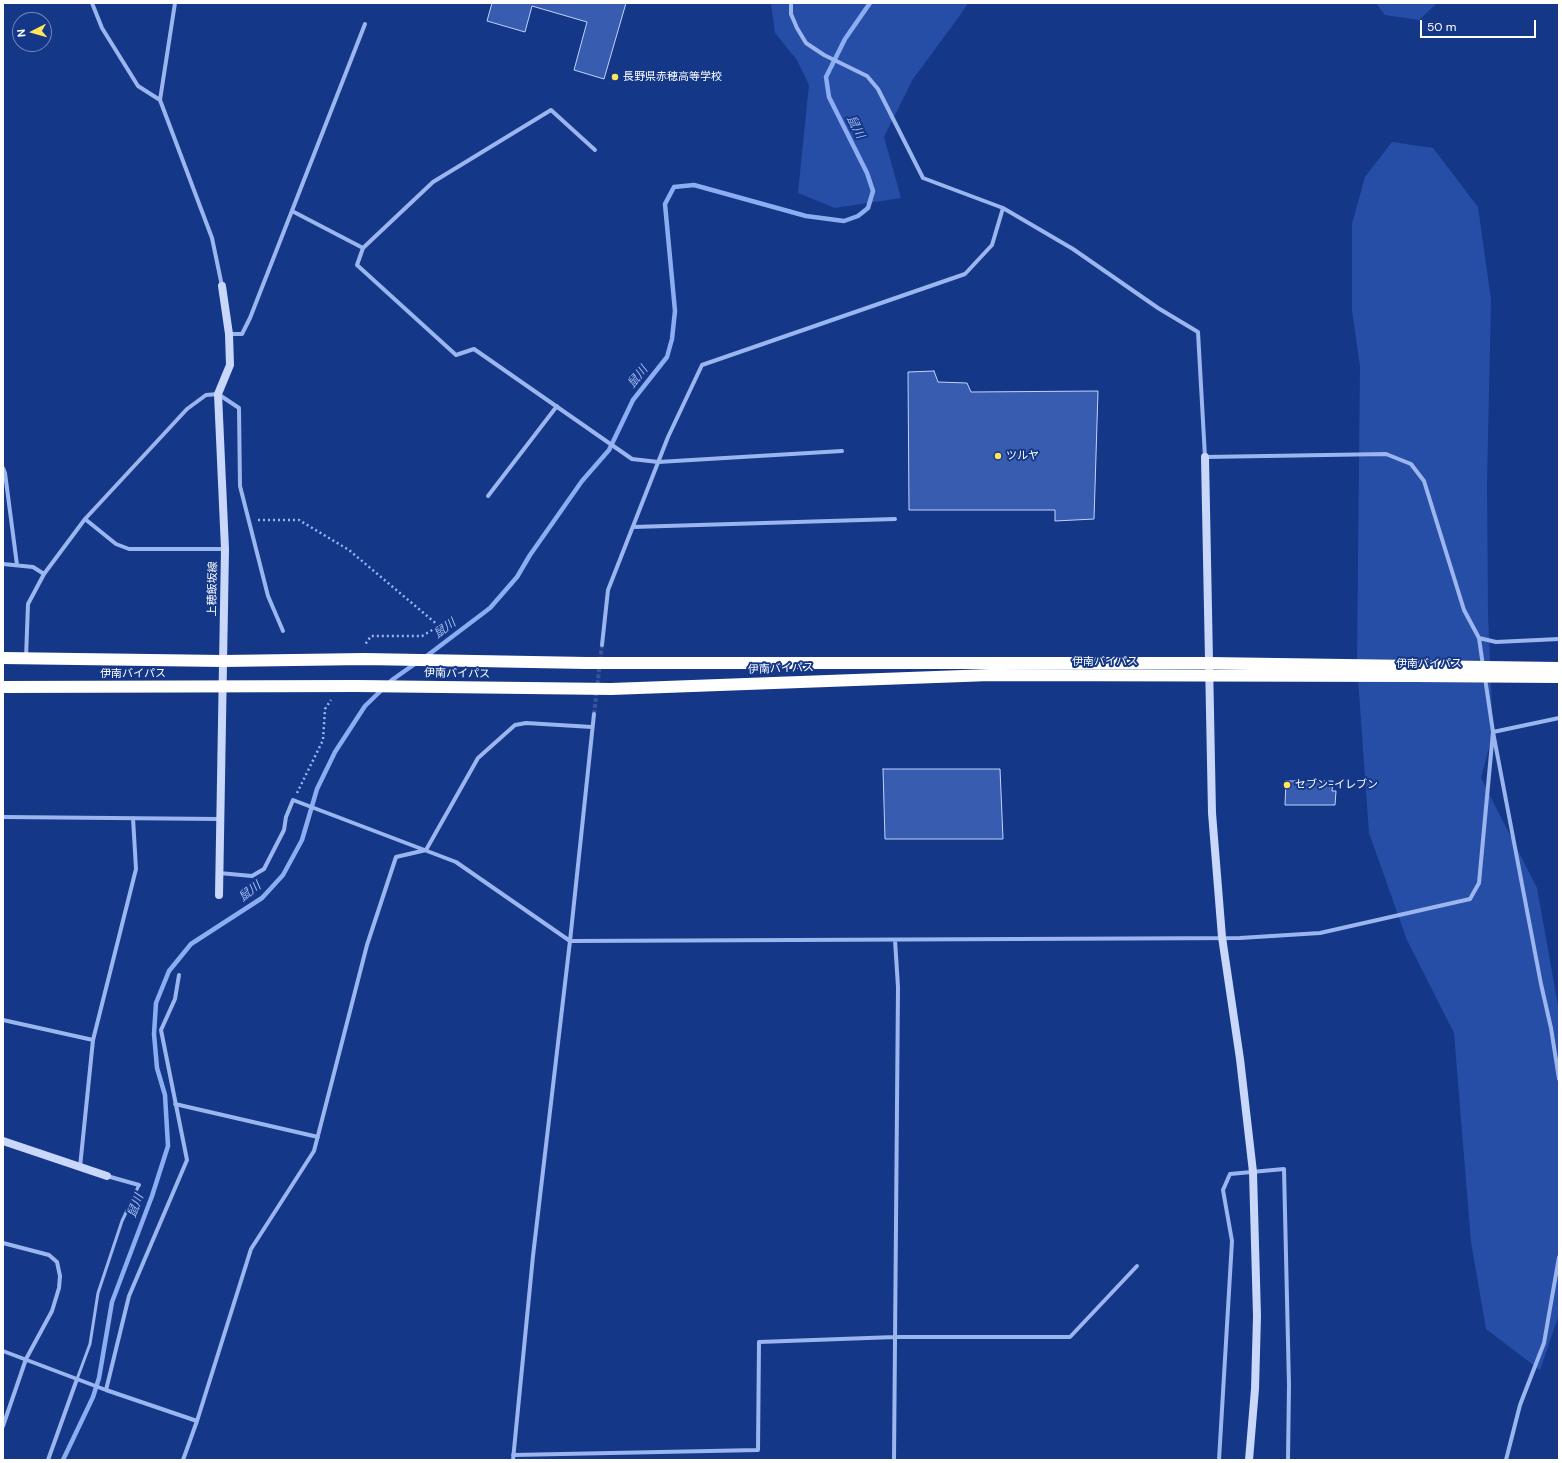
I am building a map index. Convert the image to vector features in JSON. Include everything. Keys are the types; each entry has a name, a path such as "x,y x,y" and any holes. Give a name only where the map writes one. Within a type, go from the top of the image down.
{"highway":[{"name":"伊南バイパス","path":"3,658 223,661 364,654 470,662 716,664 1209,663 1559,677"},
{"name":"伊南バイパス","path":"3,687 357,686 611,689 990,675 1210,675 1559,668"}],"street":[{"path":"92,3 102,28 138,86 160,100"},
{"path":"175,3 160,100 212,238 222,286"},
{"path":"791,3 791,14 806,43 824,55 867,76 878,89 923,178 1003,208 1073,249 1158,308 1198,332 1205,457 1212,813 1222,937 1240,1058 1253,1172 1257,1316 1255,1389 1250,1460"},
{"path":"229,334 242,334 250,318 365,24"},
{"path":"595,150 551,110 433,182 363,248 357,265 456,355 474,349 632,459 658,462 842,451"},
{"path":"602,644 608,590 668,437 702,365 965,274 992,245 1003,208"},
{"path":"292,211 363,248"},
{"name":"上穂飯坂線","path":"218,895 225,549 218,394 230,365 229,334 222,286"},
{"path":"26,658 28,604 44,574 85,519 187,409 206,395 218,394 239,408 240,486 268,596 283,631"},
{"path":"488,496 557,406"},
{"path":"1205,457 1386,454 1411,464 1424,481 1464,610 1479,638 1493,732 1541,984 1551,1028 1559,1079"},
{"path":"3,468 17,565"},
{"path":"85,519 116,544 129,548 225,549"},
{"path":"633,527 895,519"},
{"path":"3,564 33,567 44,574"},
{"path":"1479,638 1496,642 1559,639"},
{"path":"594,714 570,942 533,1256 513,1458 758,1450 759,1342 895,1337 1070,1337 1137,1266"},
{"path":"1493,732 1559,718"},
{"path":"182,1460 197,1422 251,1249 314,1151 367,946 396,857 426,850 478,758 515,725 526,723 592,727"},
{"path":"218,873 252,876 264,869 284,830 286,817 293,800 456,862 570,942 1240,938 1320,933 1470,899 1479,883 1493,732"},
{"path":"3,817 219,818"},
{"path":"80,1167 93,1040 136,869 133,818"},
{"path":"894,1460 898,987 895,940"},
{"path":"106,1390 129,1296 187,1160 161,1030 175,999 179,975"},
{"path":"3,1020 93,1040"},
{"path":"175,1104 318,1137"},
{"path":"3,1141 107,1176 139,1185"},
{"path":"1219,1460 1232,1240 1223,1190 1230,1174 1284,1169 1290,1385 1288,1460"},
{"path":"3,1243 49,1255 57,1262 60,1276 59,1288 52,1311 26,1359 3,1426"},
{"path":"1506,1460 1520,1405 1544,1342 1559,1257"},
{"path":"3,1351 84,1382 197,1422"},
{"path":"48,1460 77,1379"}],"lane":[{"path":"77,1379 90,1344 98,1293 122,1221 139,1185"}],"path":[{"path":"249,520 299,520 349,550 439,626 422,636 371,636 364,654"},
{"path":"293,800 323,740 325,709 333,696"}],"shaded area":[{"path":"771,3 968,3 913,79 884,137 901,198 835,208 798,193 809,85 797,60 775,33"},
{"path":"1376,3 1436,3 1419,20 1385,15"},
{"path":"1392,142 1433,148 1478,207 1491,300 1487,483 1488,614 1493,732 1481,778 1537,888 1559,1011 1559,1314 1540,1370 1486,1329 1471,1242 1454,1033 1407,940 1369,833 1357,664 1360,366 1352,310 1352,224 1365,177"}],"building":[{"path":"492,3 626,3 604,79 574,70 587,22 532,6 525,32 487,21"},
{"path":"934,371 938,382 967,383 971,392 1098,391 1094,519 1055,521 1055,510 909,510 908,372"},
{"path":"883,769 1000,769 1003,839 885,839"},
{"path":"1286,781 1333,781 1332,791 1336,791 1335,805 1285,805"}],"waterway":[{"name":"鼠川","path":"424,658 490,608 517,577 530,555 582,481 609,450 633,400 667,357 672,339 675,311 665,204 674,187 694,185 806,216 844,221 858,216 868,208 873,191 867,173 829,97 826,77 845,39 870,3"},
{"name":"鼠川","path":"63,1460 93,1397 99,1378 112,1302 152,1196 168,1146 165,1095 157,1068 154,1034 156,1003 169,971 191,944 262,898 283,875 302,840 317,789 335,752 365,706 392,680 416,663"}],"tunnel":[{"path":"594,714 602,645"}],"place":[{"name":"長野県赤穂高等学校","path":"615,77"},
{"name":"ツルヤ","path":"998,456"},
{"name":"セブン-イレブン","path":"1287,785"}]}
